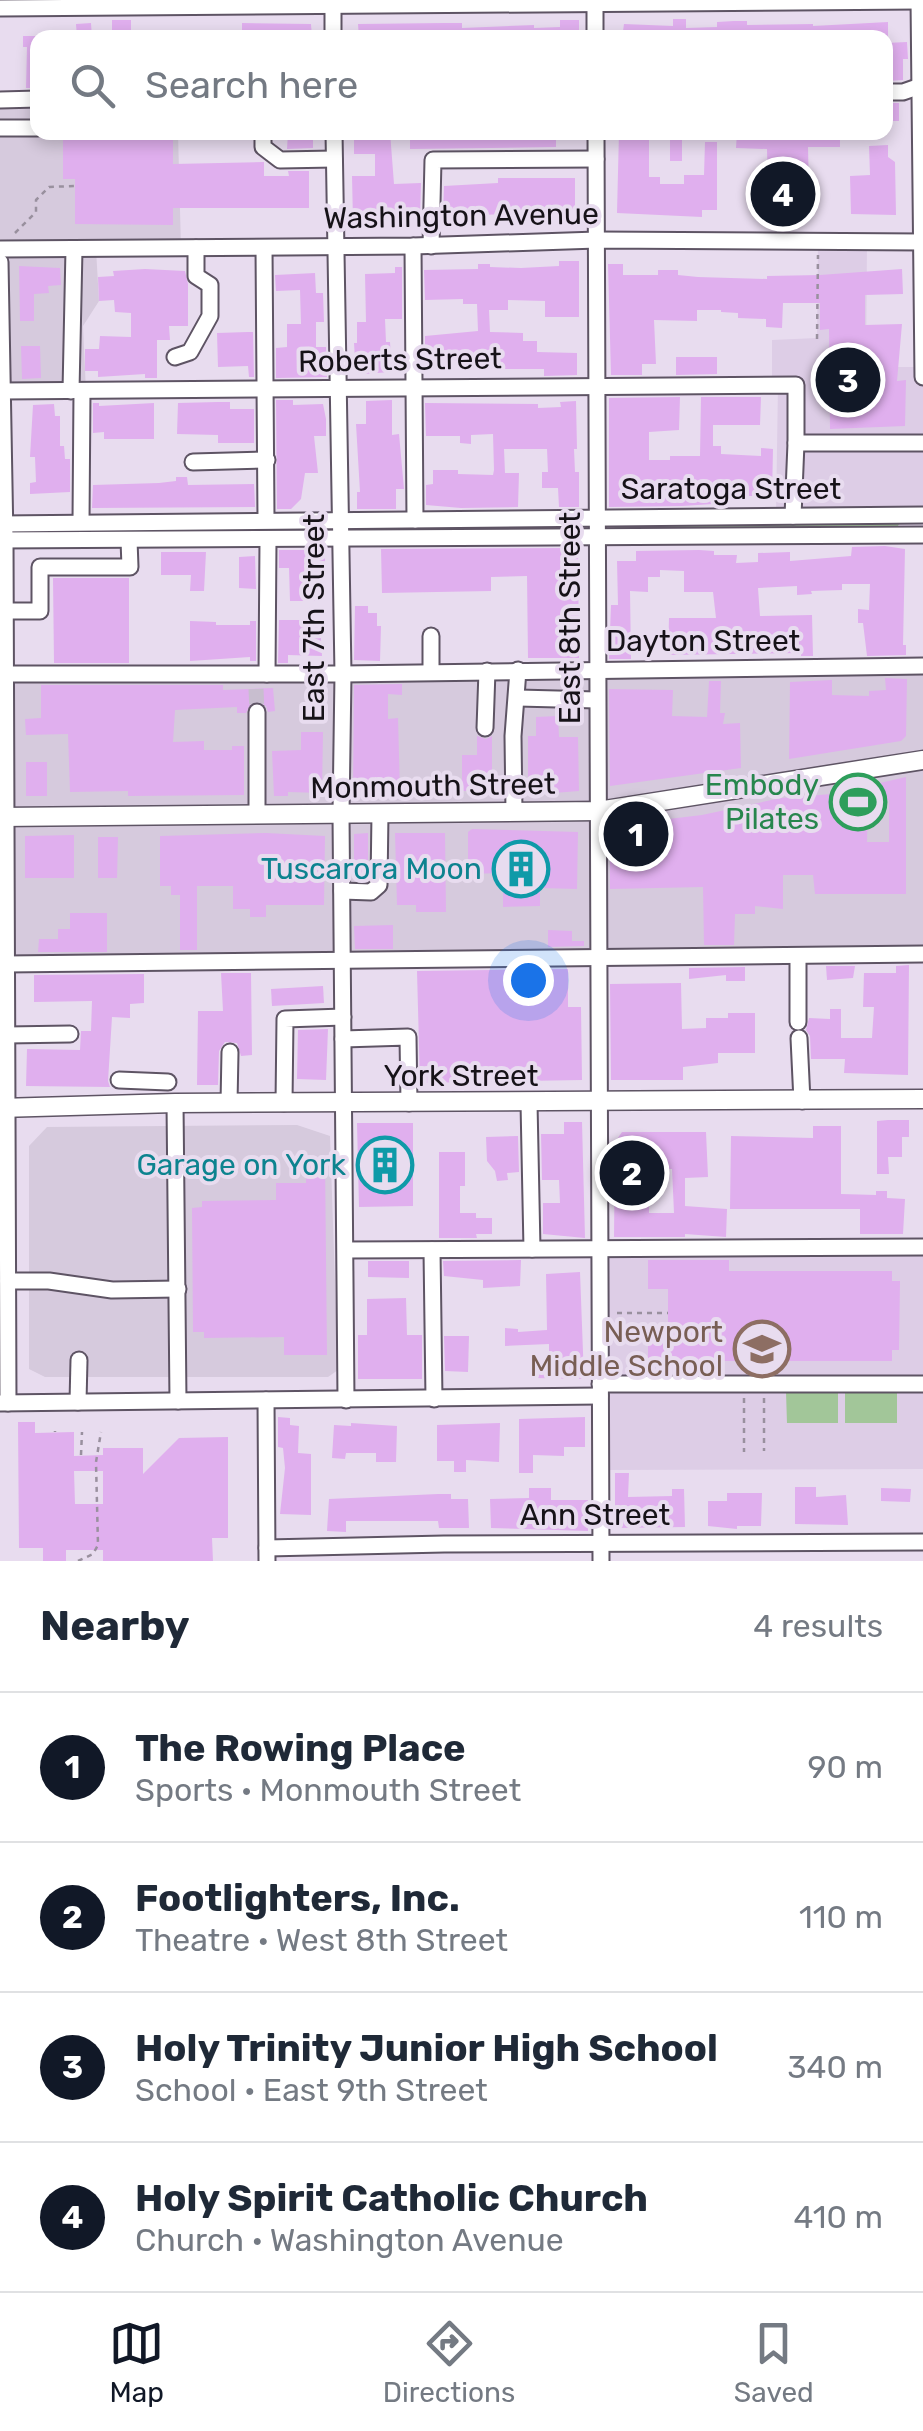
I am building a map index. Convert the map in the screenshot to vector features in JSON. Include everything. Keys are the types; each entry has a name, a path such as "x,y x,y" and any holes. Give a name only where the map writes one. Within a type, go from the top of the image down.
{"main road":[{"name":"Monmouth Street","path":"2,816 598,812 923,760"},
{"name":"York Street","path":"4,1108 175,1103 923,1099"}],"street":[{"path":"595,1 595,30"},
{"path":"0,8 595,1 920,8 923,377"},
{"path":"333,2 333,30"},
{"path":"893,92 922,86"},
{"path":"0,100 30,99"},
{"path":"0,128 30,128"},
{"path":"263,140 263,147 280,160 334,159"},
{"name":"East 7th Street","path":"334,140 342,539 340,814 346,1400"},
{"name":"East 8th Street","path":"596,140 601,1561"},
{"path":"431,246 433,160 596,159"},
{"name":"Washington Avenue","path":"0,249 431,246 597,240 922,242"},
{"path":"413,246 415,520"},
{"path":"175,356 190,352 210,316 210,285 196,276 196,248"},
{"path":"264,248 266,519"},
{"path":"74,249 81,522"},
{"path":"0,262 8,1281 4,1402 434,1399 744,1384 923,1384"},
{"name":"Roberts Street","path":"4,391 796,384 796,443"},
{"path":"793,516 796,443 923,443"},
{"path":"193,462 267,460"},
{"name":"Saratoga Street","path":"2,532 81,522 923,515"},
{"name":"Saratoga Street","path":"2,532 129,540 923,535"},
{"path":"4,611 40,611 40,567 130,567 129,540"},
{"path":"260,679 268,540"},
{"path":"431,636 431,672"},
{"name":"Dayton Street","path":"4,674 260,679 518,670 923,666"},
{"path":"514,812 518,670"},
{"path":"485,728 487,671"},
{"path":"518,698 597,700"},
{"path":"257,712 257,815"},
{"path":"342,891 371,892 378,885 380,814"},
{"path":"6,964 923,954"},
{"path":"798,957 802,1101"},
{"path":"284,1103 285,1018 343,1017"},
{"path":"5,1030 70,1034"},
{"path":"343,1039 408,1036 409,1103"},
{"path":"229,1103 230,1052"},
{"path":"119,1080 168,1082"},
{"path":"175,1103 178,1402"},
{"path":"529,1103 532,1249"},
{"path":"346,1250 923,1247"},
{"path":"432,1250 434,1399"},
{"path":"8,1281 48,1281 112,1290 178,1289"},
{"path":"78,1402 79,1360"},
{"path":"266,1400 267,1555"},
{"name":"Ann Street","path":"267,1555 601,1543 923,1542"}],"path":[{"path":"15,233 36,212 36,200 49,187 75,186"},
{"path":"817,339 818,242"},
{"path":"600,1313 668,1314"},
{"path":"762,1361 764,1452"},
{"path":"744,1384 744,1452"},
{"path":"82,1432 82,1456"},
{"path":"78,1561 93,1554 98,1545 96,1462 100,1432"},
{"path":"86,1463 96,1462"}],"shaded area":[{"path":"30,99 30,140 178,140 181,248 96,249 99,301 83,326 86,391 4,392 0,524 0,100"},
{"path":"818,242 867,242 866,367 923,367 923,515 776,516 778,384 772,384 772,340 817,338"},
{"path":"923,666 923,954 0,965 0,675"},
{"path":"297,1125 330,1136 338,1370 328,1377 45,1377 29,1369 29,1146 47,1127"},
{"name":"Newport Middle School","path":"923,1247 923,1469 600,1470 599,1248"}],"green space":[{"path":"900,522 897,528 614,527"},
{"path":"573,526 561,532 362,532 359,527"},
{"path":"318,528 311,532 25,532 25,530"},
{"path":"786,1392 838,1392 838,1423 787,1423"},
{"path":"897,1392 897,1423 845,1423 845,1393"}],"building":[{"path":"673,19 686,19 686,28 717,27 717,22 734,21 747,21 747,25 813,26 888,22 888,30 623,30 624,24 673,26"},
{"path":"112,20 131,20 131,30 112,30"},
{"path":"560,20 579,20 579,30 358,30 358,24 462,23 462,28 560,27"},
{"path":"91,23 91,30 76,30 76,24"},
{"path":"242,23 311,24 311,30 242,30"},
{"path":"23,36 30,36 30,88 26,88 27,47 23,47"},
{"path":"907,42 903,80 893,81 893,43"},
{"path":"893,103 899,103 899,121 893,121"},
{"path":"63,140 173,140 173,164 264,162 264,176 309,171 309,208 173,208 173,225 75,224 75,179 63,179"},
{"path":"288,140 313,140 313,148 287,149"},
{"path":"354,140 391,140 394,184 421,183 420,219 353,221 352,176 375,176 375,154 354,154"},
{"path":"410,140 556,140 556,147 410,149"},
{"path":"619,140 649,140 649,177 660,177 660,184 684,184 684,175 704,175 705,142 717,142 717,210 702,210 702,217 617,213"},
{"path":"670,140 682,140 682,161 670,161"},
{"path":"736,140 840,140 840,147 808,147 809,192 801,192 801,204 775,204 775,190 768,190 767,149 736,148"},
{"path":"888,145 888,157 895,162 896,215 851,214 850,176 870,175 869,146"},
{"path":"498,178 575,178 575,212 443,216 444,186 498,183"},
{"path":"559,261 579,261 579,317 545,317 545,301 508,300 508,310 489,310 490,332 523,333 523,341 537,341 537,352 577,353 577,375 544,376 544,369 479,369 479,360 431,363 431,370 425,371 425,336 478,331 477,304 463,304 463,299 425,300 424,270 478,269 478,264 559,266"},
{"path":"608,264 623,264 623,275 658,275 658,270 678,270 678,275 767,279 902,269 903,294 865,295 865,325 902,324 897,381 906,380 905,426 830,429 829,329 820,330 820,303 783,303 782,328 766,327 766,319 738,318 738,313 721,310 697,310 697,321 654,320 656,364 642,364 642,375 611,375"},
{"path":"19,266 60,268 61,285 48,286 49,293 34,294 34,321 20,321"},
{"path":"395,267 402,267 402,319 385,319 386,342 390,342 391,360 403,359 403,371 364,374 364,359 355,359 354,343 357,322 366,322 365,274 395,273"},
{"path":"113,271 185,271 188,326 169,326 170,340 157,340 157,378 145,378 145,374 98,377 98,371 85,371 85,349 99,349 100,336 131,337 131,313 115,312 114,300 99,301 98,277 114,276"},
{"path":"315,273 316,293 323,293 324,322 316,322 316,347 326,347 327,377 276,378 276,348 287,347 287,324 301,324 300,290 276,291 275,275"},
{"path":"253,332 254,377 249,377 248,366 218,367 217,333"},
{"path":"21,346 40,346 41,378 22,379"},
{"path":"676,357 717,357 717,374 676,375"},
{"path":"680,397 679,430 649,432 649,460 700,456 701,397 761,397 760,425 713,425 713,446 721,446 721,454 761,456 761,448 773,449 772,496 713,499 713,504 609,507 609,398"},
{"path":"276,400 293,400 293,405 323,404 326,419 326,436 314,436 318,473 305,473 301,499 291,509 277,509"},
{"path":"392,400 392,435 399,434 404,489 396,489 396,509 357,509 360,492 356,424 366,424 366,401"},
{"path":"576,401 574,449 575,472 579,472 579,507 559,507 558,488 542,488 542,472 548,472 547,449 504,449 505,473 519,473 518,507 426,505 426,485 433,484 433,470 493,475 494,470 493,434 471,435 471,444 460,443 460,436 426,436 425,403 538,404 538,408 561,407 560,402"},
{"path":"230,402 230,409 254,409 254,443 218,443 218,435 177,434 178,403"},
{"path":"93,403 154,403 154,439 104,439 104,432 93,433"},
{"path":"54,404 55,416 60,416 60,446 64,446 65,459 70,459 70,492 30,494 30,483 36,482 35,457 30,457 33,405"},
{"path":"176,477 187,477 188,485 254,484 255,507 92,508 93,485 159,483 176,481"},
{"path":"852,547 905,549 906,655 867,656 858,609 869,610 870,584 842,584 842,590 797,595 797,586 758,588 760,616 812,615 813,656 668,655 669,618 716,618 713,592 684,592 684,571 660,570 660,577 648,577 648,592 630,591 631,659 609,659 611,605 618,605 617,561 636,561 636,551 714,551 714,555 737,555 736,563 758,562 758,553 790,552 790,561 851,556"},
{"path":"578,548 579,658 528,658 527,576 491,577 491,591 382,593 381,549"},
{"path":"279,550 325,550 325,568 319,568 320,597 315,597 315,601 290,601 289,568 279,568"},
{"path":"161,552 206,552 204,591 190,591 191,575 161,575"},
{"path":"255,556 256,589 239,588 239,557"},
{"path":"53,578 129,578 129,663 54,663"},
{"path":"355,606 368,606 368,613 377,613 377,626 381,626 380,661 354,660"},
{"path":"279,620 320,623 322,656 288,655 288,663 278,663"},
{"path":"190,621 250,625 250,621 256,621 256,661 250,661 250,657 190,661"},
{"path":"885,678 907,679 906,736 901,741 789,759 790,682 832,680 832,695 869,696 869,691 886,690"},
{"path":"709,681 721,681 723,724 740,723 741,768 610,786 609,689 673,690 672,716 707,717"},
{"path":"402,684 402,695 388,694 388,719 398,718 400,792 353,791 354,685"},
{"path":"41,685 273,688 275,711 268,712 258,701 251,703 246,713 237,713 237,707 175,710 173,742 204,741 204,750 244,746 244,795 70,792 68,734 26,735 25,719 41,718"},
{"path":"558,716 559,737 578,737 579,791 528,795 528,736 536,736 536,717"},
{"path":"301,732 323,732 322,793 288,792 288,796 274,796 272,751 301,750"},
{"path":"477,736 492,736 492,791 462,791 462,755 477,755"},
{"path":"26,762 47,762 47,796 26,796"},
{"path":"906,777 906,894 815,894 813,875 783,875 783,909 755,906 755,914 735,914 734,945 704,945 703,887 610,889 610,826 702,815 781,798 832,794","holes":["868,799 889,800 889,842 867,842"]},
{"path":"468,832 578,832 577,889 540,888 540,906 503,907 503,873 468,874"},
{"path":"368,833 368,877 354,877 354,834"},
{"path":"395,833 445,833 446,912 416,912 416,905 397,905"},
{"path":"74,835 74,878 25,878 25,836"},
{"path":"160,836 325,836 324,905 266,905 266,917 250,917 250,909 233,909 233,886 197,886 197,950 180,950 180,895 171,895 171,886 160,886"},
{"path":"98,837 118,837 117,878 98,878"},
{"path":"70,913 107,913 107,952 38,952 39,939 58,939 58,929 70,929"},
{"path":"393,925 393,949 355,949 354,926"},
{"path":"548,930 572,931 572,941 584,941 584,946 548,947"},
{"path":"909,965 908,1075 844,1073 845,1059 811,1059 806,1030 809,1018 830,1019 830,1009 841,1009 841,1038 872,1038 874,1007 863,1007 864,973 896,973 896,966"},
{"path":"826,966 855,966 853,978 827,980"},
{"path":"745,967 745,981 726,981 726,975 689,979 689,968"},
{"path":"568,969 568,1007 581,1007 582,1080 420,1083 417,971"},
{"path":"221,973 251,973 252,1055 241,1056 237,1043 225,1042 219,1051 218,1085 197,1085 198,1011 223,1011"},
{"path":"144,974 144,1003 130,1004 130,1018 112,1017 110,1087 26,1086 27,1049 80,1050 81,1031 91,1031 92,1001 34,1002 34,975"},
{"path":"681,983 682,1029 706,1028 706,1018 728,1018 728,1013 755,1013 755,1053 718,1053 718,1063 683,1067 683,1080 611,1080 610,984"},
{"path":"323,986 324,1003 272,1006 271,989"},
{"path":"328,1029 326,1080 297,1079 298,1030"},
{"path":"909,1120 909,1137 902,1137 902,1157 888,1157 889,1174 877,1174 877,1121"},
{"path":"564,1122 582,1122 585,1238 543,1234 543,1203 560,1203 559,1180 542,1180 541,1134 564,1134"},
{"name":"Garage on York","path":"357,1123 413,1123 413,1206 359,1207"},
{"path":"813,1126 841,1126 841,1194 876,1195 876,1191 887,1191 887,1198 905,1199 903,1234 860,1234 860,1209 730,1209 731,1136 813,1138"},
{"path":"622,1132 706,1132 708,1177 685,1178 685,1206 727,1209 726,1237 614,1237 615,1142","holes":["649,1169 672,1169 674,1213 649,1213"]},
{"path":"518,1136 519,1172 507,1173 508,1180 497,1181 487,1161 486,1137"},
{"path":"439,1152 465,1152 460,1213 492,1218 492,1234 439,1238"},
{"path":"306,1160 325,1160 327,1355 284,1355 284,1337 204,1338 204,1332 193,1332 192,1208 202,1207 202,1201 276,1200 276,1183 306,1183"},
{"path":"521,1260 520,1286 483,1288 483,1280 444,1276 443,1261"},
{"path":"648,1260 729,1260 729,1271 892,1271 892,1281 900,1281 899,1350 892,1350 892,1361 648,1361 648,1339 668,1339 668,1289 648,1289"},
{"path":"368,1261 409,1261 409,1278 368,1277"},
{"path":"580,1272 584,1379 534,1378 534,1365 549,1365 549,1344 505,1346 505,1328 518,1332 547,1330 546,1274"},
{"path":"406,1298 407,1335 422,1335 422,1379 358,1379 358,1335 367,1335 367,1299"},
{"path":"444,1336 469,1336 468,1372 445,1371"},
{"path":"278,1417 290,1418 290,1425 299,1426 298,1453 311,1454 311,1515 280,1514 285,1468 283,1448 278,1447"},
{"path":"585,1417 585,1447 564,1447 564,1456 533,1455 533,1473 519,1473 519,1419"},
{"path":"18,1422 35,1422 35,1433 74,1432 74,1456 103,1455 103,1448 143,1448 143,1474 179,1438 228,1437 228,1538 212,1538 213,1561 103,1561 103,1550 66,1550 66,1561 43,1561 43,1548 19,1548","holes":["74,1471 103,1471 103,1504 75,1504"]},
{"path":"500,1423 499,1462 466,1460 466,1472 454,1472 454,1461 437,1461 437,1425"},
{"path":"334,1425 397,1426 396,1462 376,1462 376,1453 346,1453 345,1459 332,1458"},
{"path":"615,1473 629,1473 628,1497 672,1496 672,1489 684,1489 685,1527 615,1528"},
{"path":"795,1487 816,1487 816,1497 846,1495 848,1525 795,1524"},
{"path":"529,1488 551,1488 551,1500 588,1500 588,1531 491,1528 490,1499 529,1498"},
{"path":"881,1488 911,1489 910,1502 881,1501"},
{"path":"727,1493 762,1493 761,1526 708,1526 708,1501 727,1501"},
{"path":"451,1494 451,1499 468,1499 469,1528 439,1528 438,1521 346,1521 346,1532 327,1531 329,1499"}],"tunnel":[{"path":"256,689 257,712"}],"place":[{"name":"Holy Spirit Catholic Church","path":"783,194"},
{"name":"Holy Trinity Junior High School","path":"848,380"},
{"name":"Embody Pilates","path":"858,802"},
{"name":"The Rowing Place","path":"636,834"},
{"name":"Tuscarora Moon","path":"521,869"},
{"name":"Garage on York","path":"385,1165"},
{"name":"Footlighters, Inc.","path":"632,1173"},
{"name":"Newport Middle School","path":"762,1349"}]}
